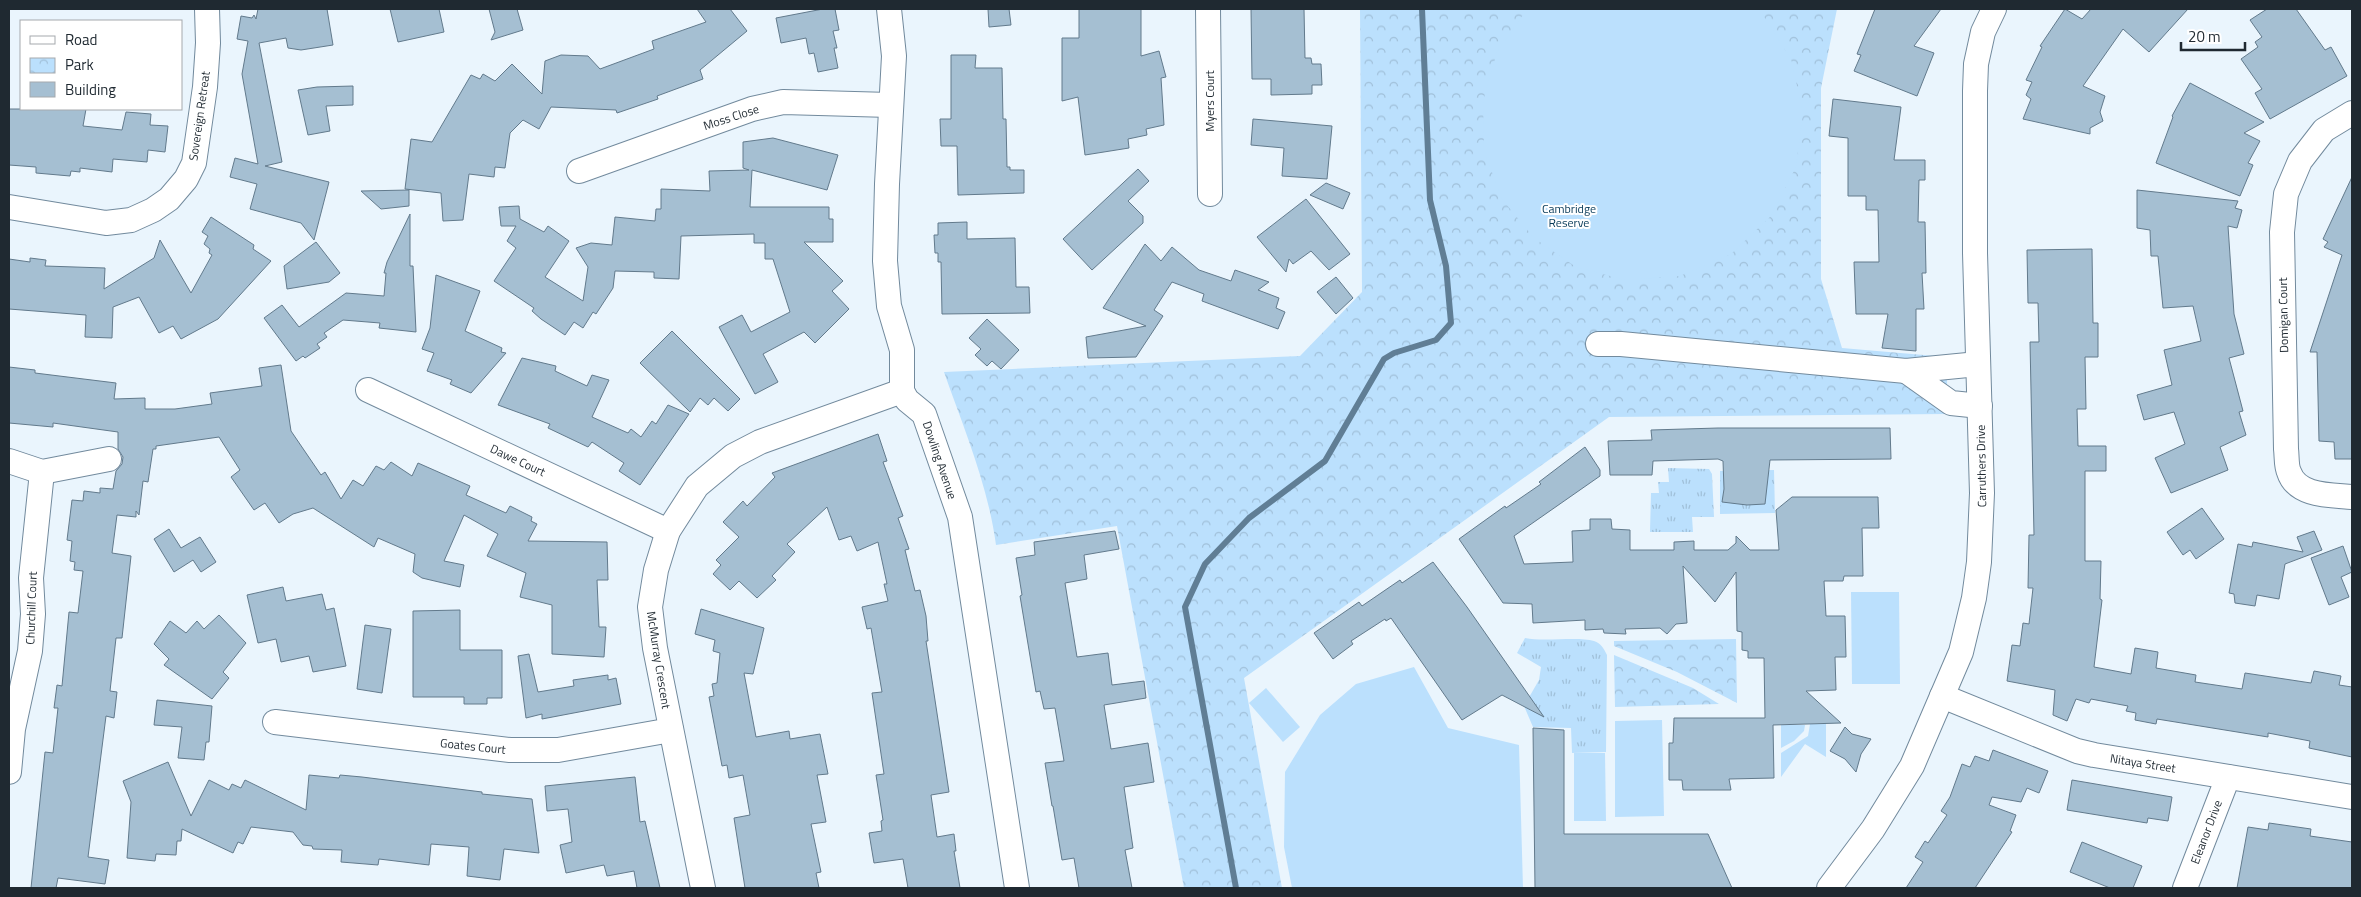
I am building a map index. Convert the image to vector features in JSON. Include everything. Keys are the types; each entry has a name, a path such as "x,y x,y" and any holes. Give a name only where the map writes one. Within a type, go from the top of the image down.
{"street":[{"name":"Sovereign Retreat","path":"9,207 106,223 131,220 153,210 169,198 186,179 194,162 205,87 208,43 207,9"},
{"path":"890,9 894,56 890,105 886,262 890,306 902,350 902,391"},
{"name":"Myers Court","path":"1208,9 1210,194"},
{"name":"Carruthers Drive","path":"1829,888 1873,829 1912,766 1961,652 1979,562 1982,493 1974,91 1976,64 1983,32 1994,9"},
{"name":"Moss Close","path":"579,171 736,114 768,105 783,102 890,105"},
{"name":"Domigan Court","path":"2352,112 2324,130 2300,161 2286,194 2282,232 2286,449 2289,473 2299,486 2309,491 2326,495 2352,497"},
{"path":"1598,344 1621,344 1906,371 1978,364"},
{"path":"1906,371 1951,403 1980,406"},
{"name":"Dawe Court","path":"368,390 668,531"},
{"name":"McMurray Crescent","path":"703,888 655,648 650,607 656,570 668,531 697,486 733,456 760,442 902,391"},
{"name":"Dowling Avenue","path":"902,391 907,400 924,414 960,517 1017,888"},
{"path":"9,461 42,472 109,459"},
{"name":"Churchill Court","path":"9,772 13,730 30,651 33,614 32,578 42,472"},
{"name":"Nitaya Street","path":"1942,696 2077,751 2352,797"},
{"name":"Goates Court","path":"275,722 510,750 558,750 671,730"},
{"name":"Eleanor Drive","path":"2185,888 2228,777"}],"green space":[{"name":"Cambridge Reserve","path":"1360,9 1837,9 1821,88 1821,279 1842,348 1947,357 1947,414 1609,417 1244,678 1282,888 1184,888 1117,526 996,545 981,479 944,372 1300,356 1362,292"},
{"path":"1527,9 1756,9 1761,12 1791,59 1803,113 1796,167 1771,216 1731,254 1680,276 1625,280 1576,267 1534,238 1502,199 1484,151 1483,101 1497,52"},
{"path":"1668,468 1709,469 1712,474 1714,517 1692,517 1693,532 1650,532 1651,493 1659,493 1658,482 1669,482"},
{"path":"1774,470 1775,513 1720,514 1720,471"},
{"path":"1851,592 1899,592 1900,684 1852,684"},
{"path":"1525,638 1587,640 1596,642 1603,648 1607,655 1606,752 1572,753 1571,728 1533,727 1524,706 1539,680 1541,667 1517,653"},
{"path":"1736,639 1737,703 1677,672 1614,646 1614,641"},
{"path":"1614,655 1693,688 1719,704 1615,707"},
{"path":"1414,667 1448,728 1519,745 1523,888 1292,888 1284,847 1285,772 1320,715 1356,684"},
{"path":"1266,688 1300,727 1283,742 1249,703"},
{"path":"1662,720 1664,816 1615,817 1615,721"},
{"path":"1810,724 1826,724 1826,757 1805,744 1781,777 1781,753 1808,736"},
{"path":"1781,725 1805,725 1804,731 1794,741 1781,748"},
{"path":"1574,753 1605,753 1606,821 1574,821"}],"building":[{"path":"258,9 327,9 333,45 301,50 288,48 286,38 259,43 282,162 265,166 329,182 314,240 301,223 250,209 257,184 230,177 235,158 258,164 242,74 248,41 237,39 241,16 252,18 254,15 256,19"},
{"path":"390,9 439,9 444,32 398,42"},
{"path":"489,9 517,9 523,30 491,40 495,32"},
{"path":"697,9 730,9 747,31 700,70 703,79 657,96 658,99 617,113 616,110 551,107 539,129 523,120 510,133 505,168 495,167 494,177 469,174 463,220 443,221 441,193 405,189 411,139 432,142 471,75 480,79 483,74 495,81 512,64 542,94 545,61 561,55 588,56 600,69 654,49 652,41 706,22"},
{"path":"823,9 835,9 839,30 833,31 837,48 834,48 838,68 818,72 814,53 809,54 806,38 781,43 776,18"},
{"path":"988,9 1009,9 1011,25 989,27"},
{"path":"1079,9 1141,9 1141,56 1159,51 1166,77 1161,78 1164,125 1146,129 1147,135 1128,139 1129,148 1085,155 1078,97 1062,101 1062,38 1079,38"},
{"path":"1251,9 1304,9 1305,58 1311,58 1312,64 1321,64 1322,85 1312,85 1312,94 1271,95 1271,79 1252,79"},
{"path":"1875,9 1941,9 1914,46 1934,53 1917,96 1854,71 1861,55 1857,54"},
{"path":"2065,9 2082,19 2091,9 2188,9 2149,52 2123,29 2083,86 2105,96 2100,112 2103,121 2090,128 2090,134 2023,119 2031,99 2026,95 2032,82 2026,80 2042,47 2040,46"},
{"path":"2267,9 2296,9 2325,50 2331,47 2347,76 2270,119 2255,93 2262,89 2241,59 2258,47 2255,42 2262,37 2250,20"},
{"path":"951,55 976,55 975,68 1002,68 1003,119 1006,119 1007,167 1010,167 1010,170 1024,170 1024,193 958,195 957,146 941,146 940,119 951,119"},
{"path":"2190,83 2264,122 2244,133 2260,141 2248,163 2253,165 2240,196 2156,163 2172,116"},
{"path":"353,86 353,105 326,106 330,131 308,135 298,90 317,87"},
{"path":"1833,99 1901,107 1894,160 1925,160 1925,180 1919,180 1918,222 1925,222 1926,273 1922,273 1924,309 1916,309 1916,351 1882,348 1888,314 1856,314 1854,262 1879,262 1878,210 1866,210 1866,196 1848,196 1848,138 1829,136"},
{"path":"9,109 86,110 83,126 122,130 126,112 151,114 150,125 168,126 165,152 148,150 147,162 113,159 112,172 80,168 80,172 71,171 70,176 36,173 36,167 9,165"},
{"path":"1253,119 1332,126 1327,179 1282,176 1284,148 1251,145"},
{"path":"773,138 838,155 827,190 752,170 750,207 829,207 829,219 833,219 833,242 804,242 843,281 832,291 849,309 815,343 804,332 763,354 778,382 755,394 719,327 742,315 751,332 790,312 773,259 765,259 765,243 754,243 754,234 681,236 679,279 654,278 654,272 615,271 613,288 596,314 593,312 583,328 574,322 565,335 541,319 532,311 534,308 494,281 516,248 507,241 516,226 501,226 499,207 519,206 520,219 544,232 548,226 569,241 545,277 583,301 588,267 576,248 591,243 612,245 615,217 655,221 656,209 661,209 661,189 710,191 709,171 749,170 743,168 743,142"},
{"path":"1138,169 1149,181 1128,201 1143,216 1143,223 1092,270 1063,239"},
{"path":"2352,177 2352,459 2335,459 2334,442 2319,441 2317,352 2310,352 2342,255 2324,247 2328,242 2323,239"},
{"path":"1326,183 1350,193 1343,209 1310,195"},
{"path":"409,190 409,206 381,209 361,191"},
{"path":"2137,190 2238,201 2235,208 2242,210 2237,228 2228,226 2234,314 2244,354 2229,358 2243,411 2239,412 2246,435 2220,447 2228,470 2171,493 2155,458 2185,444 2174,412 2144,420 2137,395 2172,385 2164,350 2201,341 2193,306 2163,308 2158,256 2151,256 2150,230 2137,228"},
{"path":"1306,199 1350,254 1329,270 1311,251 1293,264 1289,259 1286,272 1257,237"},
{"path":"410,214 410,266 413,266 416,332 379,328 380,323 343,320 324,333 327,337 317,344 320,348 305,358 303,356 296,361 264,318 282,305 299,327 346,293 384,296 386,273 384,273 387,262"},
{"path":"211,217 254,245 253,249 271,261 218,319 181,339 173,326 159,333 139,297 113,307 112,338 85,337 86,315 9,309 9,259 30,262 30,258 46,260 45,266 105,268 104,289 154,258 160,240 191,293 212,255 209,253 210,249 204,244 208,236 202,232"},
{"path":"967,222 967,239 1015,238 1016,287 1029,287 1030,313 942,314 941,262 938,262 938,253 935,253 934,235 938,235 938,223"},
{"path":"316,242 340,273 329,282 287,289 284,266"},
{"path":"1145,244 1161,261 1172,247 1199,270 1231,281 1235,270 1269,282 1258,290 1279,298 1276,308 1285,312 1278,329 1202,301 1204,294 1172,282 1154,310 1163,316 1136,357 1088,358 1086,337 1146,326 1103,308"},
{"path":"2092,249 2093,323 2098,323 2098,357 2085,357 2086,409 2077,409 2078,446 2106,446 2106,471 2085,471 2085,561 2101,561 2100,599 2102,600 2094,667 2131,674 2135,648 2158,652 2156,668 2196,675 2195,682 2242,689 2245,673 2311,683 2314,671 2341,676 2339,685 2352,687 2352,757 2309,748 2310,741 2268,733 2268,737 2157,719 2156,724 2135,720 2136,713 2126,711 2128,706 2091,699 2089,703 2076,699 2067,721 2053,715 2055,690 2007,681 2012,645 2020,646 2023,623 2029,624 2033,588 2028,588 2029,535 2034,535 2030,342 2039,342 2038,303 2028,303 2027,250"},
{"path":"436,275 480,291 465,331 502,348 501,352 506,353 471,393 450,384 452,380 427,371 434,353 422,349 430,328"},
{"path":"1336,277 1353,298 1336,314 1317,292"},
{"path":"987,319 1019,350 1001,369 992,361 987,366 975,355 981,349 969,338"},
{"path":"672,331 740,399 728,411 714,398 708,405 700,398 690,412 640,363"},
{"path":"522,358 556,366 555,371 587,386 592,375 609,380 592,417 628,433 631,429 641,437 652,421 656,424 668,405 689,414 640,485 619,471 624,463 592,442 588,447 548,428 550,424 498,405"},
{"path":"281,365 291,431 321,475 325,472 341,499 353,480 363,486 376,466 384,470 391,462 412,476 418,463 470,486 466,495 506,513 510,506 532,517 531,521 537,524 528,541 607,542 608,580 597,580 599,627 606,627 604,657 552,654 552,605 520,597 526,573 487,556 498,534 464,515 444,561 464,565 460,587 422,578 413,572 415,554 378,538 374,547 313,508 293,514 279,523 265,503 254,510 231,477 240,470 219,437 156,446 156,449 153,449 148,482 143,481 139,515 136,511 136,517 117,515 112,553 131,556 122,638 116,638 110,691 117,692 114,718 106,716 88,857 109,860 105,884 58,878 56,888 31,888 45,752 53,753 58,708 54,708 57,685 62,686 69,612 78,613 83,571 74,570 75,562 70,561 72,541 67,540 72,500 83,501 84,491 100,493 100,488 113,489 116,471 122,464 123,457 118,449 118,432 53,423 53,427 9,423 9,367 35,370 35,373 116,383 114,399 145,398 145,409 175,409 212,404 210,393 262,386 259,368"},
{"path":"1890,428 1891,459 1770,460 1765,504 1747,505 1722,502 1724,489 1723,461 1718,459 1653,461 1652,475 1610,475 1608,441 1652,440 1651,430"},
{"path":"878,434 887,461 883,462 903,516 898,518 909,549 905,550 915,591 920,590 926,616 928,641 926,641 949,792 931,795 937,837 954,834 956,851 954,851 960,888 908,888 903,859 874,863 869,833 882,831 881,821 883,820 876,775 884,774 872,693 882,692 871,628 867,629 862,607 888,601 884,584 887,584 878,542 857,551 851,536 839,540 827,507 787,544 795,552 772,576 776,580 757,598 739,581 730,590 713,574 721,565 716,560 739,537 723,522 743,501 747,506 775,477 772,473"},
{"path":"1585,447 1600,470 1600,476 1514,536 1524,564 1573,562 1572,531 1590,530 1590,519 1611,519 1612,529 1630,530 1630,550 1674,550 1674,542 1694,541 1694,550 1728,550 1736,543 1736,536 1750,550 1779,550 1776,510 1792,497 1878,497 1879,528 1862,528 1863,576 1844,576 1843,581 1824,581 1826,616 1845,616 1846,657 1835,657 1836,690 1806,691 1841,723 1773,725 1774,778 1729,779 1731,790 1683,790 1682,780 1669,780 1669,743 1673,743 1674,718 1765,718 1764,658 1748,658 1748,651 1742,650 1742,632 1737,631 1736,572 1715,602 1683,566 1687,623 1676,624 1667,634 1660,628 1625,629 1626,634 1604,633 1603,629 1585,630 1585,620 1533,623 1532,604 1503,603 1459,539 1505,506 1506,508 1541,484 1539,482"},
{"path":"2202,508 2224,539 2196,559 2190,550 2183,555 2167,532"},
{"path":"169,529 181,548 200,537 216,562 201,572 193,560 174,572 154,539"},
{"path":"1115,531 1119,549 1084,555 1087,579 1065,583 1077,657 1108,653 1112,685 1144,681 1146,698 1104,705 1111,749 1148,743 1154,782 1124,787 1133,848 1125,850 1132,888 1079,888 1074,858 1062,860 1045,763 1064,761 1055,708 1044,709 1040,691 1036,692 1020,596 1022,595 1016,558 1035,555 1034,542"},
{"path":"2314,531 2322,550 2285,564 2279,599 2257,595 2255,606 2235,603 2234,594 2229,593 2238,544 2252,547 2253,542 2303,552 2297,537"},
{"path":"2343,546 2352,572 2341,577 2349,597 2329,605 2311,558"},
{"path":"1433,562 1544,717 1502,695 1462,720 1391,618 1386,621 1385,619 1351,641 1353,644 1333,659 1314,633 1359,602 1362,606 1400,580 1402,583"},
{"path":"283,587 286,601 322,594 326,610 334,608 346,666 313,672 309,656 281,662 276,639 258,643 247,595"},
{"path":"701,609 764,628 753,674 744,673 756,737 789,731 790,739 820,734 828,774 817,775 826,822 811,824 821,872 816,873 819,888 745,888 734,818 750,815 743,775 729,778 727,765 722,766 709,697 714,696 712,684 717,683 720,653 713,651 715,640 695,634"},
{"path":"460,610 460,650 502,650 502,698 487,698 487,704 464,704 464,697 413,697 413,611"},
{"path":"219,615 246,643 223,672 229,678 212,699 164,665 169,659 154,644 170,621 186,633 197,621 204,629"},
{"path":"365,625 391,629 382,693 357,689"},
{"path":"529,654 538,692 574,686 573,680 608,675 608,680 616,678 621,704 542,719 542,714 526,718 518,656"},
{"path":"157,700 212,706 209,742 206,742 204,760 178,758 182,727 154,725"},
{"path":"1845,727 1852,734 1871,739 1861,754 1856,772 1845,759 1830,751"},
{"path":"1533,728 1564,730 1564,834 1708,834 1732,888 1535,888"},
{"path":"1993,750 2048,771 2039,793 2027,788 2021,802 1992,797 1989,805 2016,815 2010,831 2012,832 1975,888 1906,888 1923,862 1915,857 1925,841 1928,843 1947,815 1941,811 1950,797 1962,764 1970,767 1975,756 1989,761"},
{"path":"168,762 191,816 209,780 229,790 232,784 241,788 245,780 306,810 309,775 339,778 340,775 362,777 532,799 539,853 504,849 500,880 467,876 469,847 431,844 429,865 379,859 378,865 341,862 342,850 313,849 312,846 303,845 293,832 251,827 243,844 238,842 233,853 182,829 181,841 177,841 176,855 156,854 155,861 127,858 131,802 123,781"},
{"path":"635,777 640,822 645,821 660,888 637,888 634,871 607,876 604,865 566,873 560,845 572,842 568,809 547,811 545,786"},
{"path":"2072,780 2172,797 2168,821 2148,818 2147,823 2067,810"},
{"path":"2269,823 2311,829 2310,836 2352,842 2352,888 2237,888 2248,827 2268,830"},
{"path":"2082,842 2142,866 2133,888 2110,888 2070,872"}],"waterway":[{"path":"1236,888 1185,607 1205,564 1249,518 1325,461 1384,359 1394,353 1436,340 1451,323 1446,266 1430,200 1422,9"}]}
